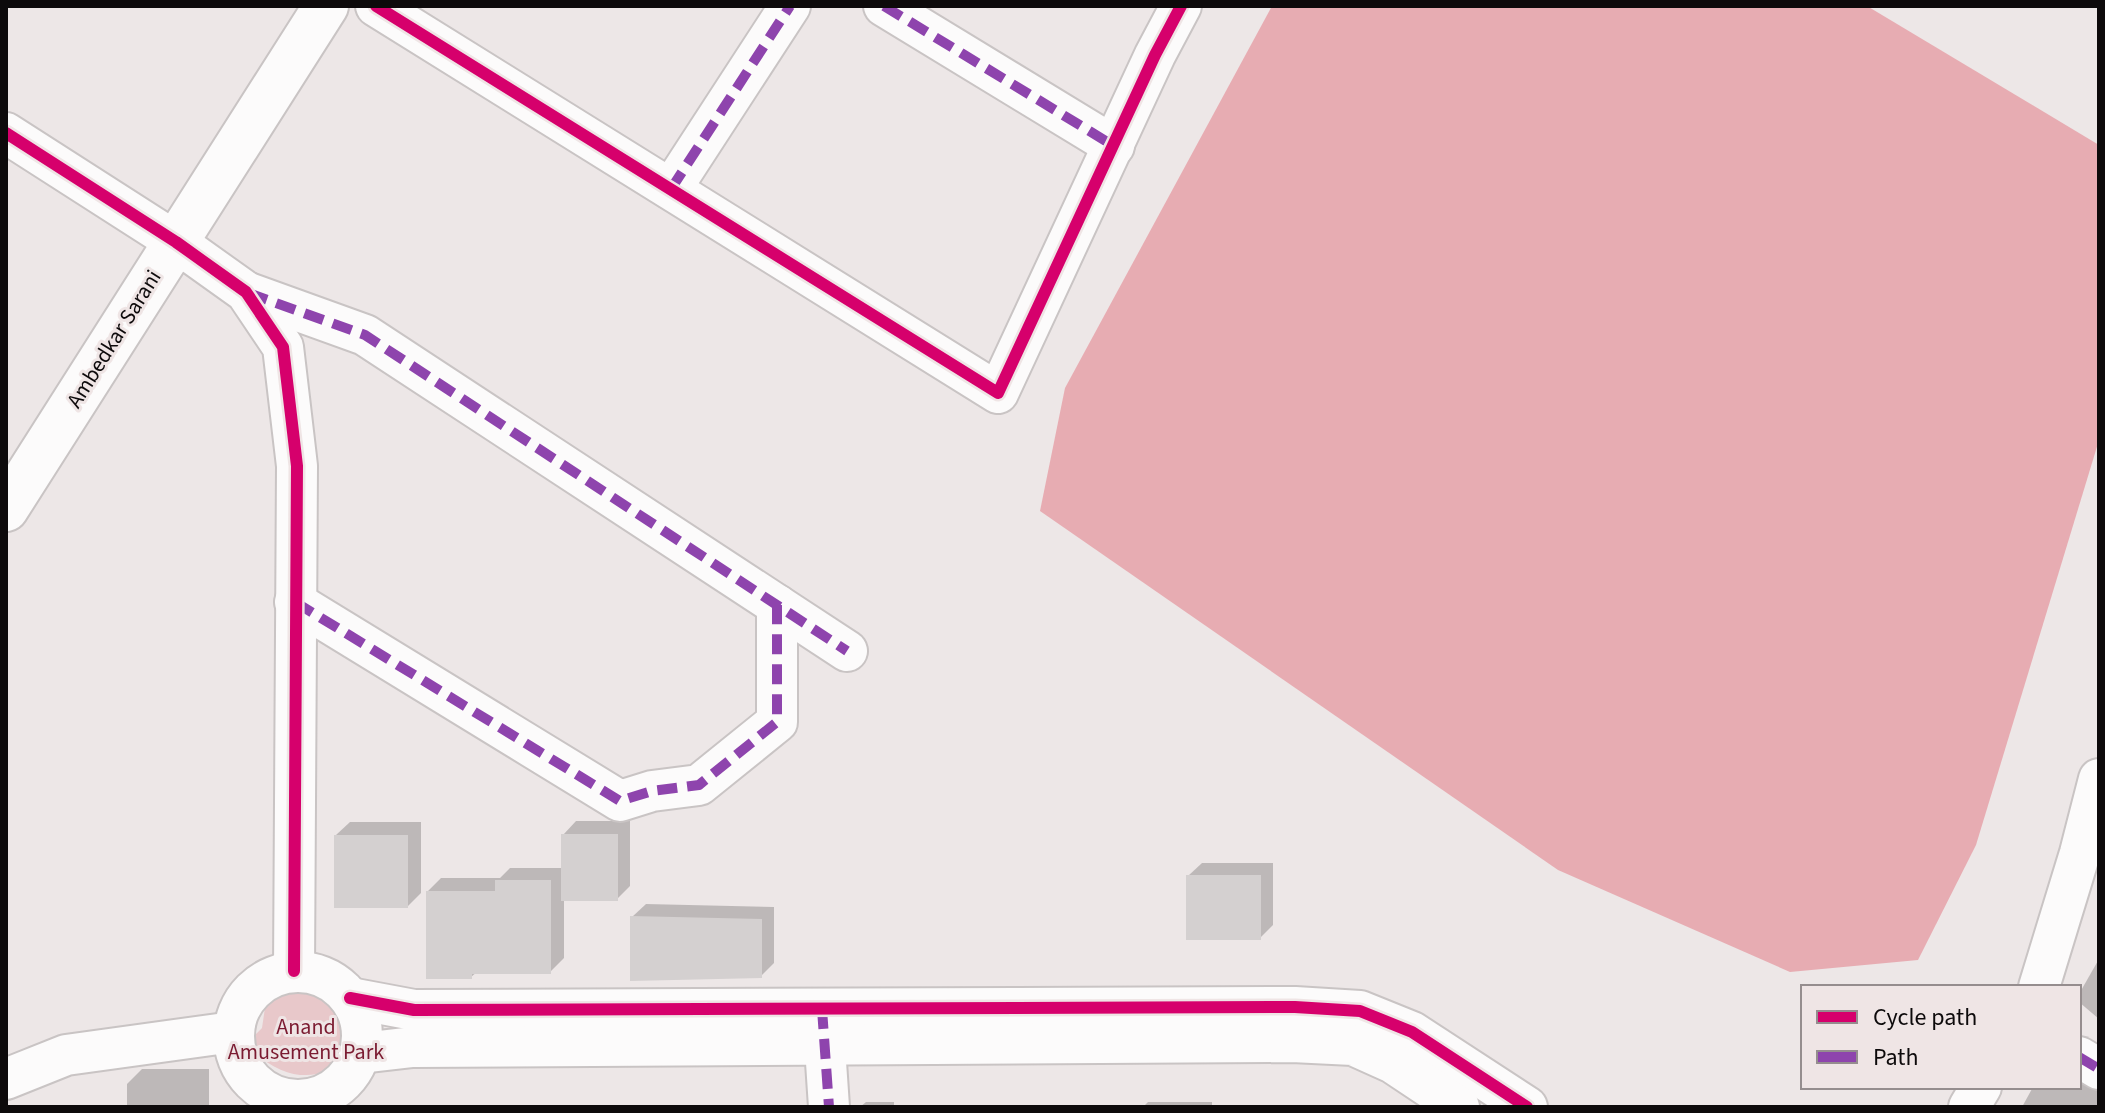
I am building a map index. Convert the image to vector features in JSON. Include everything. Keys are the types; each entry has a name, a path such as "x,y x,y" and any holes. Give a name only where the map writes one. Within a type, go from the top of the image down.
{"street":[{"name":"Ambedkar Sarani","path":"6,509 326,6"},
{"path":"376,6 998,393 1181,6"},
{"path":"671,189 790,6"},
{"path":"884,6 1114,146"},
{"path":"6,133 176,242 246,292 365,335 847,651"},
{"path":"246,292 283,347 297,466 294,971"},
{"path":"295,602 620,801 652,791 699,785 777,722 777,605"},
{"path":"2040,985 2099,779"},
{"path":"294,971 326,978 350,998 359,1014 363,1034 361,1053 351,1073 335,1089 300,1104 256,1086 242,1070 233,1032 238,1011 253,989 273,976 294,971"},
{"path":"350,998 414,1010 1353,1045 1393,1063 1459,1107"},
{"path":"361,1053 413,1047 824,1026 1295,1007 1360,1011 1412,1032 1527,1107"},
{"path":"824,1026 829,1107"},
{"path":"6,1079 66,1055 233,1032"},
{"path":"2081,1058 2099,1069"},
{"path":"1969,1107 1980,1089"}],"green space":[{"name":"Anand Amusement Park","path":"309,990 332,998 348,1016 352,1035 348,1052 337,1065 320,1073 299,1075 275,1067 251,1049 255,1035 262,1028 266,1001 285,992"}],"shaded area":[{"path":"1272,6 1867,6 2099,145 2099,440 1976,845 1918,960 1790,972 1558,870 1040,511 1065,388"}],"building":[{"path":"561,834 618,834 618,901 561,901"},
{"path":"334,835 408,835 408,908 334,908"},
{"path":"1186,875 1261,875 1261,940 1186,940"},
{"path":"495,880 551,880 551,974 472,974 472,979 426,979 426,891 495,891"},
{"path":"630,916 762,919 762,978 630,981"}],"marked path":[{"path":"671,189 790,6"},
{"path":"884,6 1114,146"},
{"path":"248,293 365,335 847,651"},
{"path":"295,602 620,801 652,791 699,785 777,722 777,605"},
{"path":"822,1009 829,1107"},
{"path":"2081,1058 2099,1069"}],"cycle path":[{"path":"376,6 998,393 1155,55 1181,6"},
{"path":"6,133 176,242 246,292 283,347 297,466 294,971"},
{"path":"350,998 414,1010 1295,1007 1360,1011 1412,1032 1527,1107"}]}
